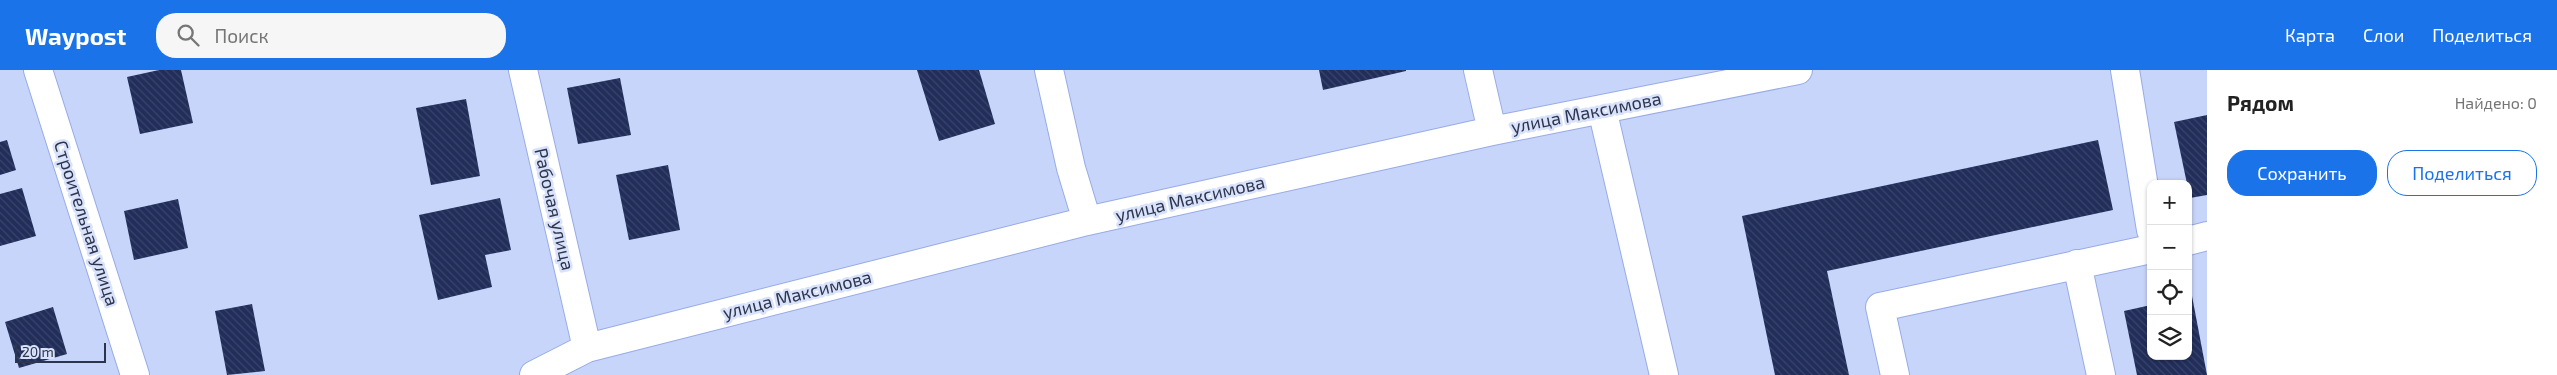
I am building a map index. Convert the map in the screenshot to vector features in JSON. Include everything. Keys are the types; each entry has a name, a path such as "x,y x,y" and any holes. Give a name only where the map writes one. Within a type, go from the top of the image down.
{"street":[{"name":"Строительная улица","path":"38,70 135,375"},
{"name":"Рабочая улица","path":"523,70 587,348"},
{"path":"1049,70 1071,168 1087,221"},
{"path":"1478,70 1492,131"},
{"name":"улица Максимова","path":"534,375 587,348 1087,221 1492,131 1798,70"},
{"path":"2125,70 2150,225"},
{"path":"1602,109 1664,375"},
{"path":"2192,239 2207,236"},
{"path":"1895,375 1880,307 2147,250"},
{"path":"2077,264 2101,375"}],"building":[{"path":"159,70 181,70 193,123 140,134 127,77"},
{"path":"917,70 979,70 995,124 939,141"},
{"path":"1319,70 1406,70 1406,71 1323,90"},
{"path":"620,78 631,135 578,144 567,88"},
{"path":"466,99 480,176 431,185 416,108"},
{"path":"2207,115 2207,195 2192,198 2192,180 2186,180 2174,122"},
{"path":"7,140 16,170 0,175 0,142"},
{"path":"2098,140 2113,210 1827,271 1849,375 1775,375 1742,216"},
{"path":"668,165 680,230 629,240 616,175"},
{"path":"22,188 36,236 0,246 0,194"},
{"path":"500,198 511,250 485,255 492,287 438,300 419,215"},
{"path":"178,199 188,248 134,260 124,211"},
{"path":"2192,296 2207,375 2137,375 2124,311 2147,306 2147,360 2192,360"},
{"path":"252,304 265,371 227,375 215,311"},
{"path":"53,307 67,354 19,368 5,322"}]}
